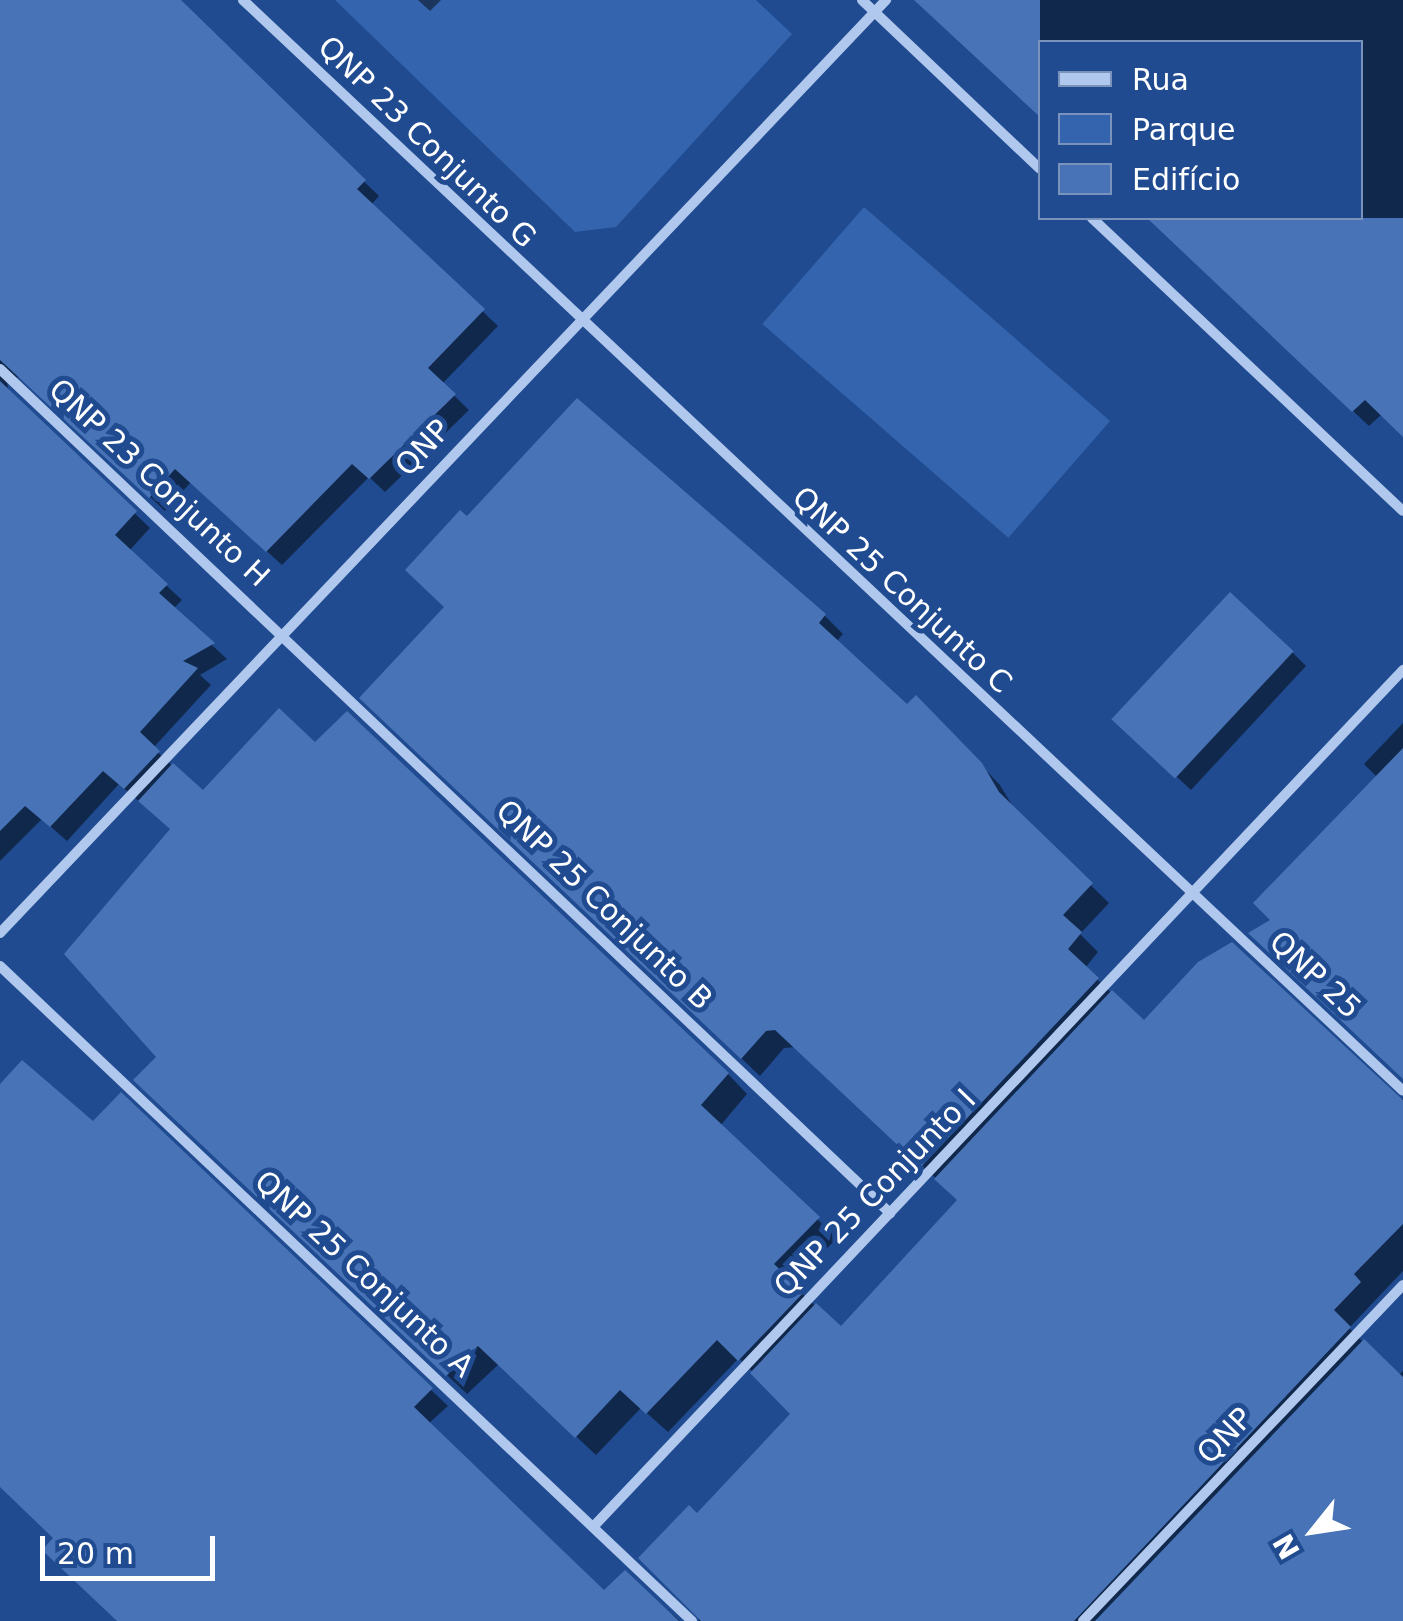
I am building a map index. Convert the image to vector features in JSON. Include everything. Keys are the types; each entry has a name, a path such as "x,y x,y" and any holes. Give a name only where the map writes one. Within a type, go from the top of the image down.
{"street":[{"name":"QNP 23 Conjunto G","path":"243,0 576,320"},
{"path":"862,0 1038,167"},
{"name":"QNP","path":"0,934 576,320 886,0"},
{"path":"1094,220 1403,511"},
{"name":"QNP 25 Conjunto C","path":"576,320 1194,896"},
{"name":"QNP 23 Conjunto H","path":"0,368 283,634"},
{"name":"QNP 25 Conjunto B","path":"283,634 890,1213"},
{"name":"QNP 25 Conjunto I","path":"594,1526 1194,896 1403,670"},
{"name":"QNP 25","path":"1194,896 1403,1091"},
{"name":"QNP 25 Conjunto A","path":"0,966 692,1621"},
{"name":"QNP","path":"1082,1621 1403,1286"}],"green space":[{"path":"335,0 756,0 792,34 616,227 575,232"},
{"path":"864,207 1110,421 1008,538 762,324"}],"building":[{"path":"0,0 181,0 366,180 357,189 485,309 428,368 456,394 369,479 352,464 266,552 175,469 149,498 0,360"},
{"path":"914,0 1040,0 1038,115"},
{"path":"1403,218 1403,437 1365,400 1352,412 1149,220"},
{"path":"0,381 137,511 115,535 168,584 159,593 215,643 183,661 198,668 140,732 160,751 124,789 103,771 50,827 25,806 0,831"},
{"path":"577,398 826,614 819,623 907,704 916,695 982,763 999,792 1093,883 1063,915 1082,932 1068,949 1099,978 921,1167 775,1030 766,1031 741,1059 359,698 444,607 405,570 460,510 467,516"},
{"path":"1230,592 1294,651 1175,779 1111,719"},
{"path":"279,708 315,742 347,711 729,1073 701,1105 820,1217 774,1264 804,1292 738,1361 717,1340 646,1414 620,1390 575,1438 478,1346 446,1376 133,1080 156,1057 64,954 170,829 138,801 173,763 203,790"},
{"path":"1403,748 1403,1079 1248,933 1270,920 1253,903"},
{"path":"1232,942 1403,1100 1403,1224 1354,1274 1361,1282 1334,1310 1351,1327 1074,1621 701,1621 638,1558 689,1505 697,1513 790,1414 750,1373 816,1303 841,1326 957,1200 934,1179 1112,990 1144,1020 1198,962"},
{"path":"22,1060 93,1121 121,1092 433,1388 414,1407 604,1590 625,1570 679,1621 117,1621 42,1550 53,1538 0,1487 0,1084"},
{"path":"1364,1339 1403,1377 1403,1621 1095,1621"}]}
